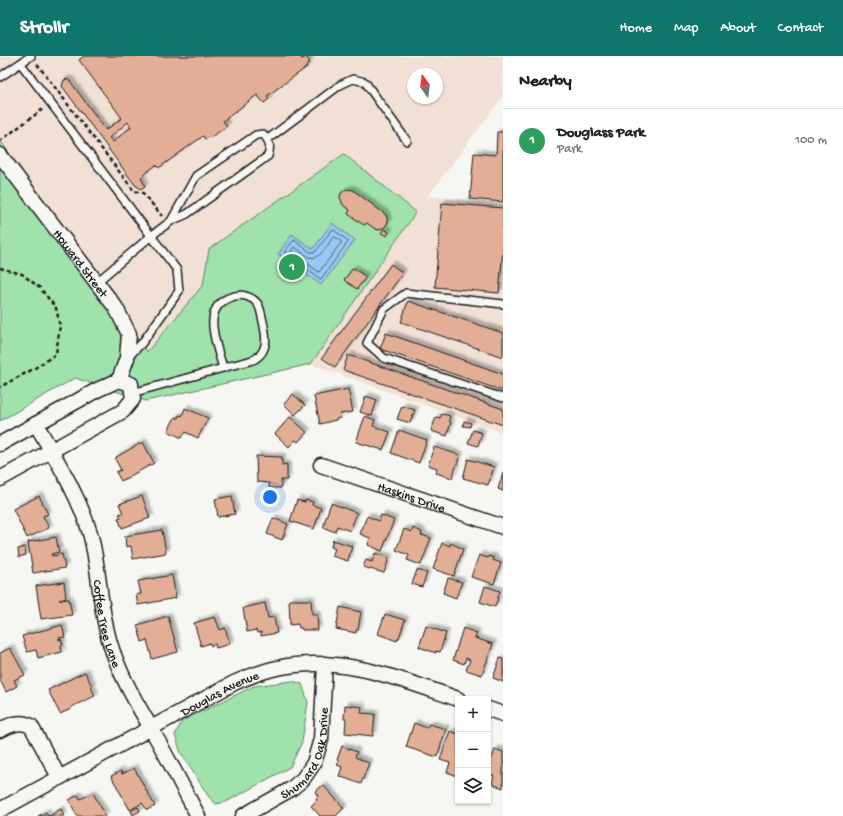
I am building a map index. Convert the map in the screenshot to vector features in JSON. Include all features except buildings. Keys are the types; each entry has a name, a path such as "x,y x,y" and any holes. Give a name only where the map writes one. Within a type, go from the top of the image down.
{"street":[{"name":"Howard Street","path":"0,155 116,308 129,334 127,358 119,380"},
{"path":"0,444 119,380 131,384 133,399 123,411 0,479"},
{"name":"Coffee Tree Lane","path":"36,424 82,509 90,534 105,622 118,666 198,816"},
{"name":"Haskins Drive","path":"321,465 503,527"},
{"name":"Douglas Avenue","path":"0,810 234,683 278,668 301,664 342,665 372,671 455,698"},
{"name":"Shumard Oak Drive","path":"243,816 291,790 303,779 314,763 321,739 325,664"},
{"path":"491,710 503,714"},
{"path":"0,730 19,722 31,726 59,778"}],"lane":[{"path":"0,77 31,56"},
{"path":"21,64 177,270 179,291 142,343 127,358"},
{"path":"268,139 340,85 353,79 365,82 407,141"},
{"path":"97,282 171,221 187,214 268,156 270,147 268,139 263,134 256,135 196,176 171,221"},
{"path":"503,304 406,293 384,309 367,343 384,358 503,398"},
{"path":"132,393 223,368 255,358 264,349 267,337 258,304 251,298 239,295 226,298 218,305 213,318 213,328 223,368"}],"path":[{"path":"35,63 39,66 134,191 143,193 164,218"},
{"path":"0,141 46,107"},
{"path":"0,268 22,274 40,288 56,308 60,326 56,354 35,368 0,387"}],"shaded area":[{"path":"0,56 503,56 503,96 428,196 503,203 503,433 311,364 416,212 209,248 203,285 147,352 0,140"}],"green space":[{"path":"0,140 147,352 203,285 209,249 344,154 416,212 311,364 146,401 75,378 0,421"},
{"path":"292,681 302,684 308,702 302,742 290,767 226,802 216,804 209,797 181,753 175,735 182,721 254,686"}],"water":[{"path":"332,223 355,240 321,285 278,254 292,234 313,249"}],"place":[{"name":"Douglass Park","path":"292,267"}]}
